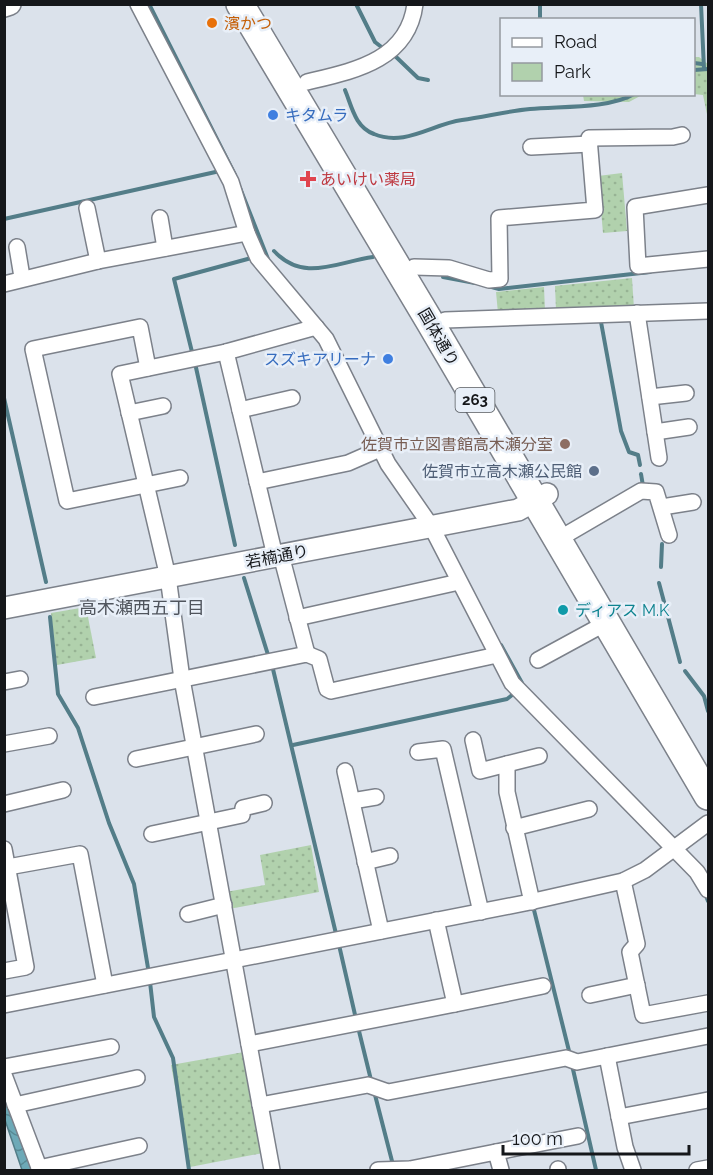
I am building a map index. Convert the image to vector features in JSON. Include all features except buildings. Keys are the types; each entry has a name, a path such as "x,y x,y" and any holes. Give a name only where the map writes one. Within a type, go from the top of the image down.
{"highway":[{"name":"国体通り","path":"240,4 541,498 569,532 708,767"},
{"name":"国体通り","path":"261,4 445,320 606,623 708,796"}],"street":[{"path":"4,6 10,4"},
{"path":"138,4 225,170 257,255 326,339 380,449 431,526 497,656 519,690 676,846 708,890"},
{"path":"308,82 337,77 391,52 413,20 415,4"},
{"path":"414,267 449,268 489,280 500,279 499,218 595,210 589,138 682,135"},
{"path":"531,147 590,144"},
{"path":"708,195 635,207 638,266 708,260"},
{"path":"87,208 98,261"},
{"path":"160,218 165,248"},
{"path":"4,284 22,277 98,261 247,233"},
{"path":"17,247 22,277"},
{"path":"445,320 708,311"},
{"path":"638,313 659,458"},
{"path":"148,368 140,327 33,349 67,501 180,478"},
{"path":"272,1170 182,679 168,577 120,374 226,352 316,327"},
{"path":"226,352 257,482 307,654"},
{"path":"650,397 686,393"},
{"path":"240,411 292,398"},
{"path":"129,413 163,406"},
{"path":"655,432 689,427"},
{"path":"257,482 348,463 380,449"},
{"path":"569,532 641,491 656,492 669,535"},
{"name":"若楠通り","path":"4,608 518,510 541,498"},
{"path":"662,507 693,502"},
{"path":"297,618 459,582"},
{"path":"538,660 606,623"},
{"path":"94,697 307,654 319,659 327,689 331,691 497,656"},
{"path":"136,759 256,734"},
{"path":"4,744 49,736"},
{"path":"473,740 480,771 539,756"},
{"path":"418,752 444,749 480,907"},
{"path":"507,764 507,792 528,902"},
{"path":"345,771 380,927"},
{"path":"4,804 63,790"},
{"path":"352,801 376,797"},
{"path":"152,834 242,815 243,807 264,803"},
{"path":"514,828 589,809"},
{"path":"4,1005 337,940 380,927 436,920 480,907 528,902 624,881 645,870 708,823"},
{"path":"4,849 26,967 4,971"},
{"path":"8,867 80,854 105,986"},
{"path":"365,862 390,856"},
{"path":"624,881 638,944 630,952 643,1015 708,1003"},
{"path":"188,914 224,905"},
{"path":"436,920 455,1004"},
{"path":"590,995 637,985"},
{"path":"249,1044 543,986"},
{"path":"260,1106 373,1086 388,1092 607,1056 708,1036"},
{"path":"4,1067 111,1047"},
{"path":"607,1056 619,1117 633,1170"},
{"path":"4,1075 39,1169 138,1146"},
{"path":"15,1105 137,1078"},
{"path":"619,1117 708,1100"},
{"path":"388,1169 410,1169 578,1136"},
{"path":"496,1152 501,1170"},
{"path":"697,1170 708,1168"}],"green space":[{"path":"695,57 699,57 708,64 708,119 703,95 695,94"},
{"path":"583,96 640,96 629,102 584,101"},
{"path":"622,173 627,231 603,233 598,176"},
{"path":"632,278 634,309 556,310 555,286"},
{"path":"544,287 545,311 498,313 496,292"},
{"path":"86,607 96,658 57,665 51,613"},
{"path":"311,845 319,892 229,909 226,892 265,885 260,855"},
{"path":"244,1052 263,1153 190,1167 171,1065"}],"water":[{"path":"4,1091 32,1170 22,1170 5,1120"}],"waterway":[{"path":"149,4 235,175"},
{"path":"356,4 375,42 384,49"},
{"path":"540,4 540,18"},
{"path":"701,4 704,69"},
{"path":"393,54 418,78 428,80"},
{"path":"695,63 702,64"},
{"path":"695,70 708,69"},
{"path":"345,90 362,127 374,134 397,138 462,120 521,110 598,105 630,96"},
{"path":"4,219 220,171"},
{"path":"240,188 268,259"},
{"path":"274,251 285,261 309,268 333,266 373,257"},
{"path":"193,356 174,279 255,257"},
{"path":"488,286 499,289 650,272"},
{"path":"443,277 475,283"},
{"path":"601,322 621,431 629,452 638,455 640,465"},
{"path":"195,363 235,545"},
{"path":"4,374 4,383"},
{"path":"4,398 46,582"},
{"path":"641,474 643,486"},
{"path":"661,567 662,544"},
{"path":"244,578 269,658"},
{"path":"659,583 680,662"},
{"path":"50,617 58,694 78,728 109,823 134,884 149,974"},
{"path":"501,645 522,683"},
{"path":"272,665 337,938"},
{"path":"685,671 704,696 708,711"},
{"path":"293,745 507,699 516,692"},
{"path":"705,893 708,901"},
{"path":"533,906 570,1055"},
{"path":"339,945 356,1019"},
{"path":"150,982 154,1017 173,1058 189,1170"},
{"path":"358,1027 371,1080"},
{"path":"572,1065 596,1170"},
{"path":"374,1091 393,1165"}],"place":[{"name":"濱かつ","path":"212,23"},
{"name":"キタムラ","path":"273,115"},
{"name":"あいけい薬局","path":"308,179"},
{"name":"スズキアリーナ","path":"388,359"},
{"name":"佐賀市立図書館高木瀬分室","path":"565,444"},
{"name":"佐賀市立高木瀬公民館","path":"594,471"},
{"name":"ディアス M.K","path":"563,610"}],"district":[{"name":"高木瀬西五丁目","path":"142,608"}]}
